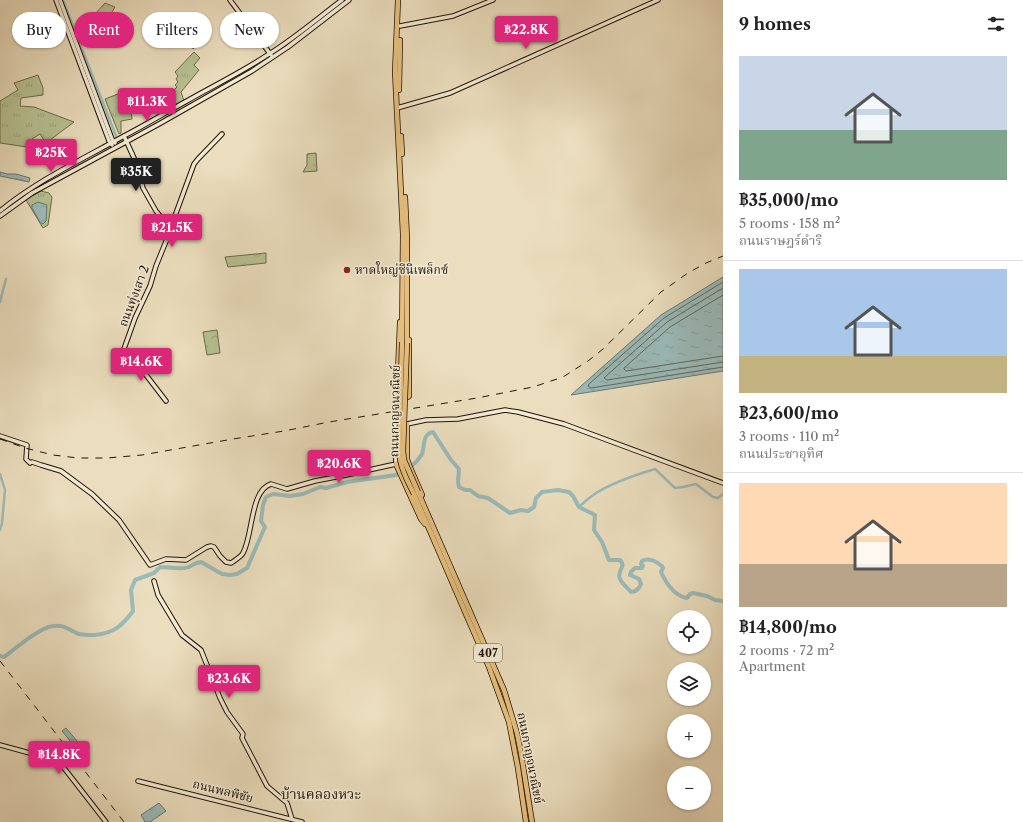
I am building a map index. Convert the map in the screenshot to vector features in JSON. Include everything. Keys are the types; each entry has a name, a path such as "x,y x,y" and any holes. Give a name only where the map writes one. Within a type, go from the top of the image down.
{"main road":[{"name":"ถนนกาญจนวณิชย์","path":"398,108 400,26 399,0"},
{"name":"ถนนกาญจนวณิชย์","path":"399,0 395,72 404,214 402,306 404,342"},
{"name":"ถนนกาญจนวณิชย์","path":"404,214 407,239 407,318 404,342 399,451 400,460 402,469 416,493 432,530 489,667 514,733 521,753 532,822"},
{"path":"402,306 399,328 398,398 409,396 409,327 407,318"},
{"path":"407,424 407,460 431,515 432,530"},
{"path":"396,464 421,519 432,530"},
{"name":"ถนนกาญจนวณิชย์","path":"514,733 526,822"}],"street":[{"path":"56,0 112,143 116,147"},
{"path":"60,0 112,143"},
{"path":"230,0 273,58"},
{"path":"0,211 252,71 288,47 337,6 342,0"},
{"path":"0,216 34,186 270,54 337,6 349,0"},
{"path":"400,26 453,16 493,0"},
{"path":"398,108 450,93 658,0"},
{"path":"186,102 189,107"},
{"name":"ถนนทุ่งเสา 2","path":"166,401 146,375 120,360 135,318 150,286 194,164 222,134"},
{"path":"124,136 139,171 143,188 156,211 171,229"},
{"path":"0,436 27,446 26,458 30,463 40,464 60,471 92,494 119,520 150,565 166,559 186,560 211,546 214,547 226,562 231,563 242,555 247,546 256,504 262,490 269,485 287,489 315,481 396,464 396,425 426,420 458,419 505,410 518,412 564,424 723,483"},
{"path":"154,581 158,595 182,635 201,650 220,698 243,734 242,738 267,786 287,804 292,819"},
{"path":"0,745 48,758 59,763 106,822"},
{"name":"ถนนพลพิชัย","path":"138,781 302,822"}],"green space":[{"path":"105,3 115,7 112,12 97,12"},
{"path":"194,52 200,58 194,65 199,70 181,92 184,101 165,111 161,101 177,87 175,85 178,82 176,79 178,76 175,72"},
{"path":"38,75 43,88 43,95 21,98 20,106 34,107 74,122 46,143 40,134 32,139 30,146 32,149 26,152 27,147 0,143 0,101 18,90 14,83"},
{"path":"118,94 122,106 130,104 132,119 121,121 121,133 119,134 105,99"},
{"path":"316,153 317,171 303,172 307,165 307,154"},
{"path":"41,191 49,193 52,197 48,225 43,228 26,200"},
{"path":"266,253 266,263 228,267 225,257"},
{"path":"217,330 220,353 207,355 203,332"}],"water":[{"path":"0,172 30,178 29,182 0,176"},
{"path":"38,202 47,205 46,221 43,224 40,222 32,208 32,205"},
{"path":"723,277 723,371 571,395 661,315"},
{"path":"66,728 84,747 81,750 76,748 62,731"},
{"path":"159,803 166,811 150,822 145,822 141,815"}],"waterway":[{"path":"63,0 116,136"},
{"path":"0,302 6,279"},
{"path":"408,468 421,456 425,438 429,433 433,432 451,460 459,469 459,487 465,490 470,490 478,496 488,498 510,513 521,510 528,511 534,507 536,498 542,492 558,490 569,492 579,507 595,515 594,530 602,542 609,560 620,560 622,562 619,576 622,583 631,592 637,590 641,584 639,579 630,575 631,572 635,568 642,568 642,561 650,560 655,561 662,566 663,568 661,572 665,580 679,595 687,598 693,593 723,601"},
{"path":"579,507 610,485 655,469 675,488 696,484 713,497 718,498 723,494"},
{"path":"0,656 4,657 41,630 53,626 64,627 79,634 85,635 107,633 117,628 133,611 131,590 135,580 154,573 160,567 186,568 201,562 222,574 237,574 247,568 265,527 261,521 263,505 266,497 273,494 290,496 303,494 320,487 326,488 347,482 396,475 402,471"},
{"path":"0,474 5,490 0,530"}],"railway":[{"path":"0,439 25,448 53,455 78,458 107,458 142,455 477,398 533,387 563,377 588,361 603,349 661,292 688,273 723,256"},
{"path":"0,661 124,822"}],"place":[{"name":"หาดใหญ่ซีนีเพล็กซ์","path":"347,270"}],"district":[{"name":"บ้านคลองหวะ","path":"321,794"}]}
